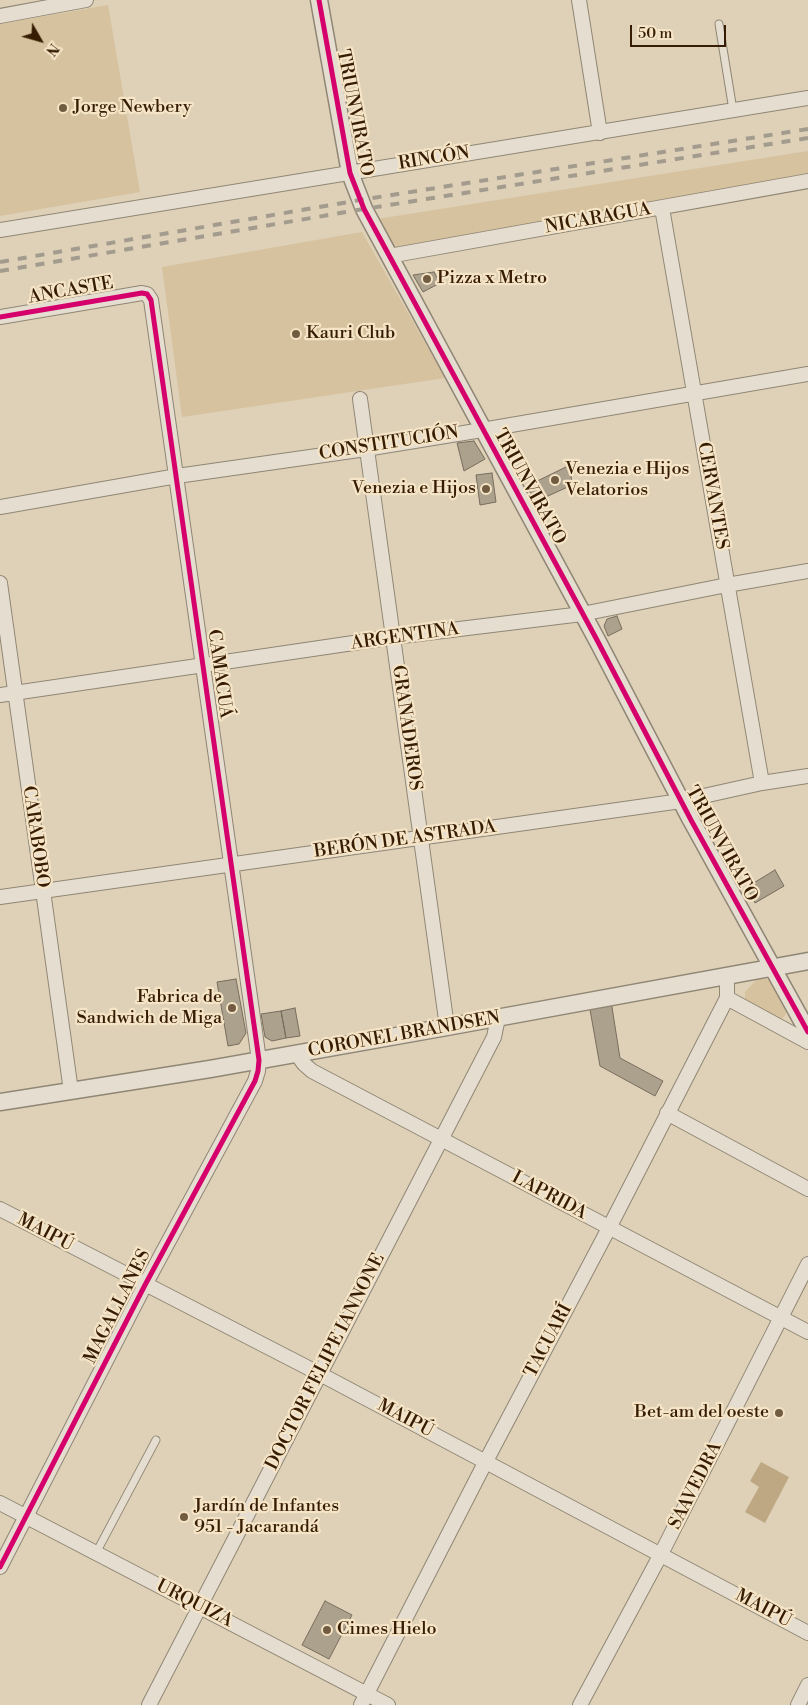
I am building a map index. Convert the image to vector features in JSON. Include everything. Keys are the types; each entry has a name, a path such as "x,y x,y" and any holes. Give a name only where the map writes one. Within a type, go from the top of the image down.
{"street":[{"name":"TRIUNVIRATO","path":"319,0 350,173 360,200 388,256 681,801 808,1032"},
{"path":"579,0 600,133"},
{"path":"0,16 80,1"},
{"name":"RINCÓN","path":"0,230 808,98"},
{"name":"NICARAGUA","path":"388,256 808,181"},
{"name":"CERVANTES","path":"662,208 762,783"},
{"name":"ANCASTE","path":"0,317 147,294"},
{"name":"CAMACUÁ","path":"147,294 152,300 259,1060"},
{"name":"CONSTITUCIÓN","path":"0,507 177,476 482,430 808,374"},
{"name":"GRANADEROS","path":"360,399 447,1027"},
{"name":"ARGENTINA","path":"0,695 394,637 582,614 808,571"},
{"name":"CARABOBO","path":"0,583 42,891 72,1091"},
{"name":"BERÓN DE ASTRADA","path":"0,897 681,801 762,783 808,776"},
{"name":"CORONEL BRANDSEN","path":"0,1102 296,1054 808,961"},
{"name":"TACUARÍ","path":"364,1699 727,998 727,975"},
{"path":"727,998 808,1042"},
{"name":"DOCTOR FELIPE IANNONE","path":"148,1705 494,1037 498,1018"},
{"name":"LAPRIDA","path":"296,1054 312,1071 808,1332"},
{"name":"MAGALLANES","path":"0,1568 145,1285 254,1081 259,1060"},
{"path":"667,1113 808,1189"},
{"name":"MAIPÚ","path":"0,1209 486,1461 808,1633"},
{"name":"SAAVEDRA","path":"580,1705 661,1554 808,1264"},
{"name":"URQUIZA","path":"0,1503 200,1606 364,1699 388,1705"},
{"path":"798,1705 808,1685"}],"lane":[{"path":"719,24 733,110"},
{"path":"96,1553 156,1440"}],"shaded area":[{"name":"Jorge Newbery","path":"108,5 140,192 0,216 0,24"},
{"path":"808,151 808,178 393,251 377,219"},
{"name":"Kauri Club","path":"362,232 445,378 182,417 162,267"},
{"path":"759,977 769,980 786,1012 782,1019 747,1002 745,999 745,992"},
{"path":"761,1462 789,1477 765,1523 745,1512 759,1487 750,1481"}],"building":[{"name":"Pizza x Metro","path":"434,272 440,283 423,292 413,275"},
{"path":"474,441 485,459 464,471 457,443"},
{"name":"Venezia e Hijos Velatorios","path":"570,465 572,485 535,502 527,486"},
{"name":"Venezia e Hijos","path":"492,473 496,502 480,505 476,475"},
{"path":"617,616 622,629 608,636 604,626 607,619"},
{"path":"775,870 784,886 755,903 747,887"},
{"name":"Fabrica de Sandwich de Miga","path":"236,979 246,1033 239,1044 228,1046 217,982"},
{"path":"611,1001 620,1058 663,1081 655,1096 600,1066 589,1004"},
{"path":"295,1008 300,1036 286,1038 281,1011"},
{"path":"281,1011 286,1038 272,1041 265,1037 261,1014"},
{"name":"Cimes Hielo","path":"325,1601 352,1615 329,1659 302,1645"}],"railway":[{"path":"0,262 360,200 808,129"},
{"path":"0,271 364,209 808,138"}],"cycle path":[{"path":"319,0 350,173 364,209 597,640 691,820 808,1032"},
{"path":"0,317 142,293 147,294 151,300 259,1060 255,1081 145,1285 0,1567"}],"place":[{"name":"Jorge Newbery","path":"63,108"},
{"name":"Pizza x Metro","path":"427,279"},
{"name":"Kauri Club","path":"296,334"},
{"name":"Venezia e Hijos Velatorios","path":"555,480"},
{"name":"Venezia e Hijos","path":"486,489"},
{"name":"Fabrica de Sandwich de Miga","path":"232,1008"},
{"name":"Bet-am del oeste","path":"779,1413"},
{"name":"Jardín de Infantes 951 - Jacarandá","path":"184,1517"},
{"name":"Cimes Hielo","path":"327,1630"}]}
